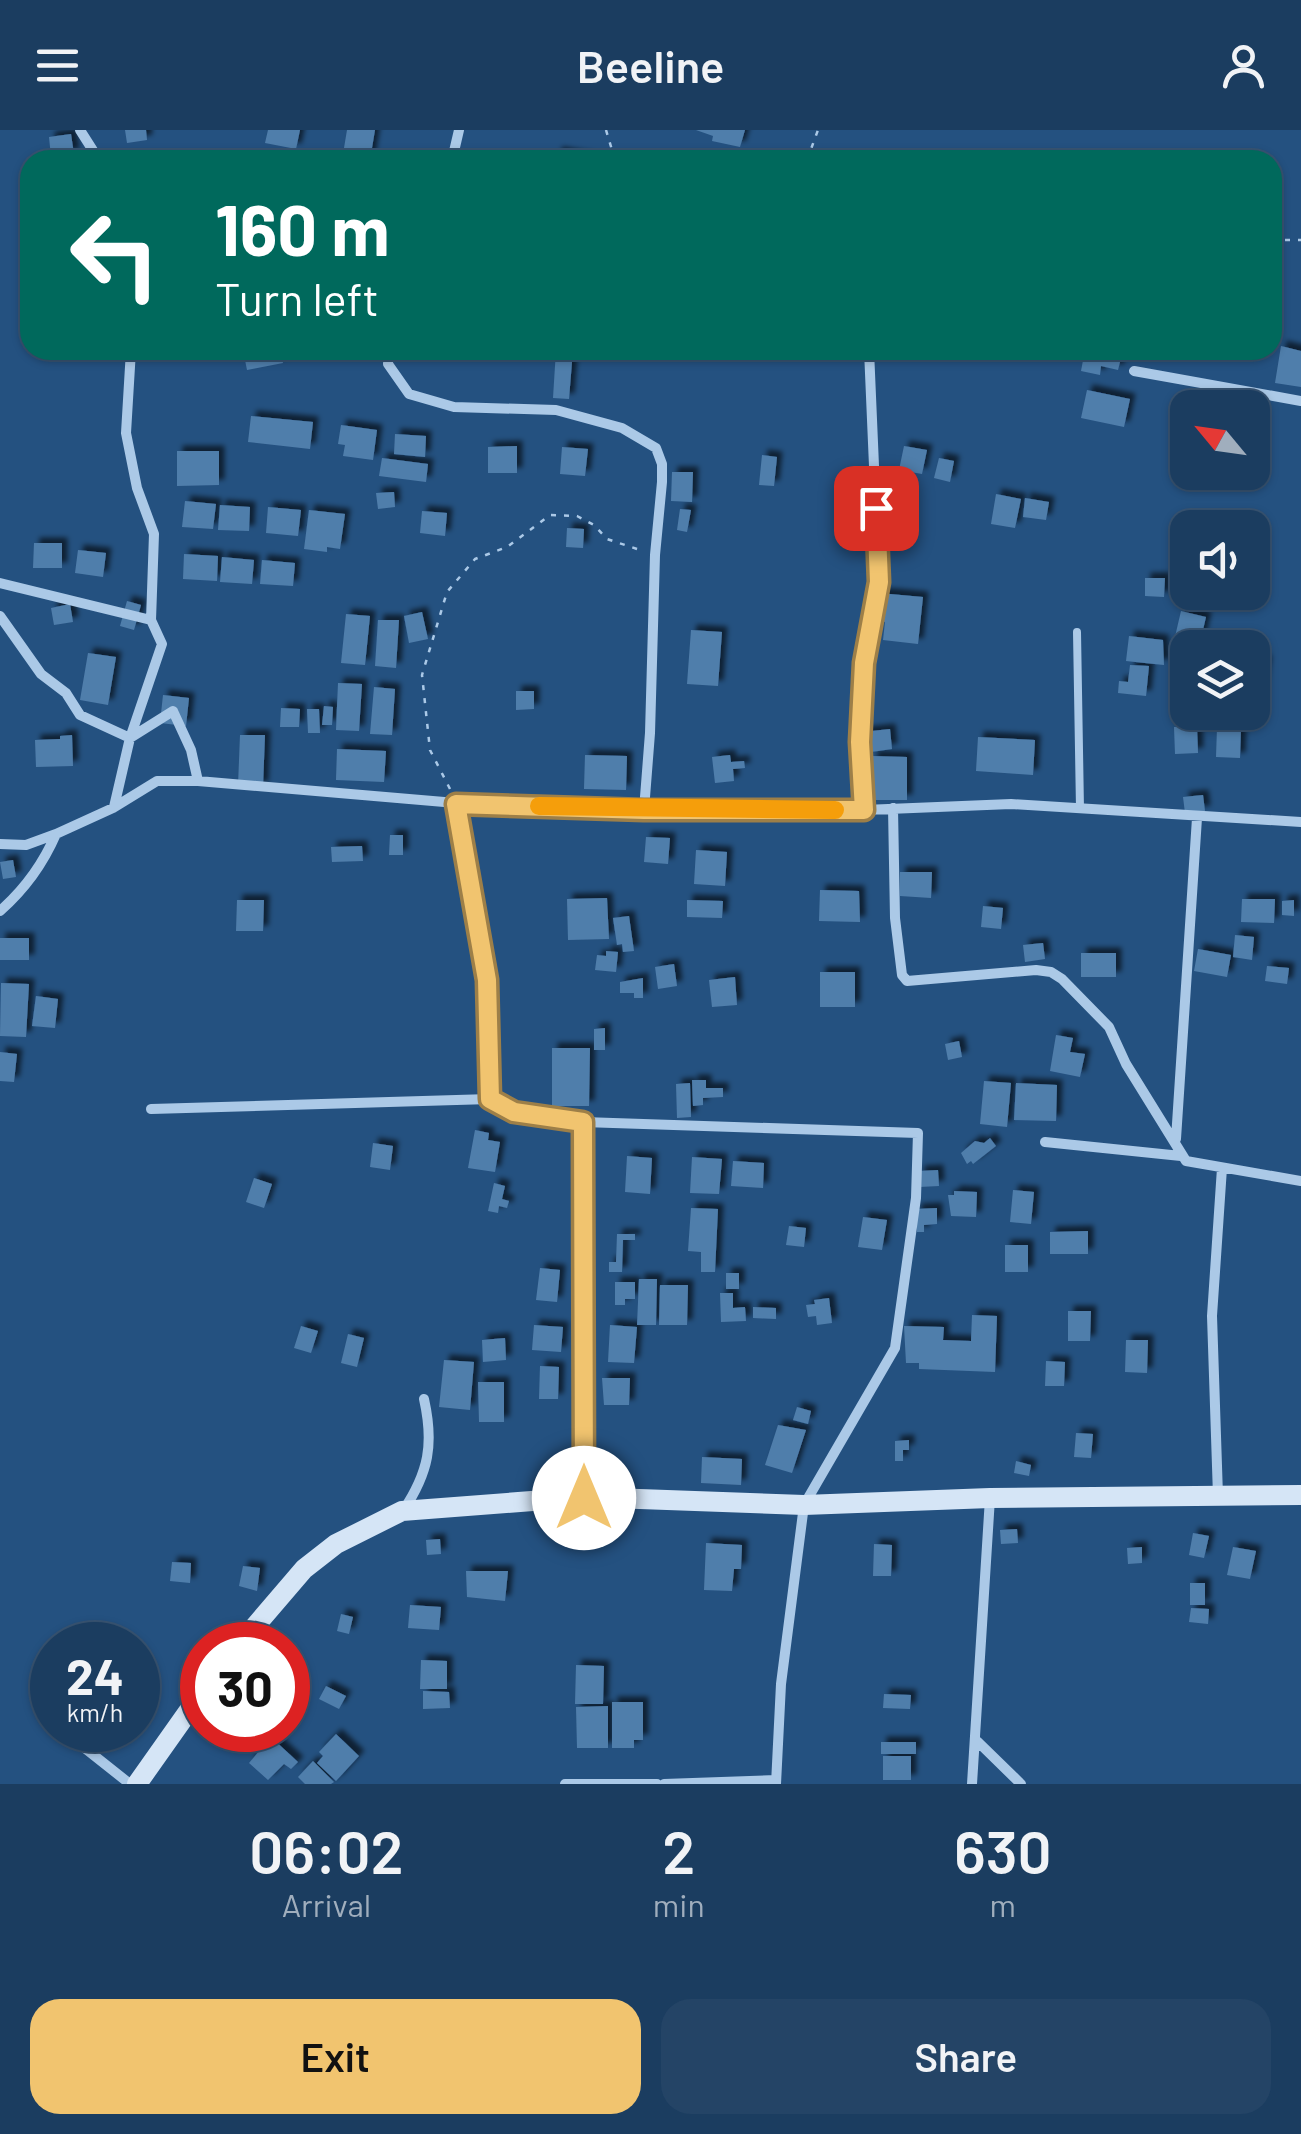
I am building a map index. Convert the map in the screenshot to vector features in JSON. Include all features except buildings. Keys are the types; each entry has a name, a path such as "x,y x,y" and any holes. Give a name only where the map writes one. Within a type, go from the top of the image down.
{"main road":[{"path":"258,1622 304,1569 336,1544 402,1512 584,1498 804,1506 990,1498 1301,1495"},
{"path":"134,1784 180,1722"}],"street":[{"path":"114,808 130,738 162,644 151,620 154,534 137,488 126,433 130,360"},
{"path":"389,360 409,394 454,407 556,410 622,428 656,448 662,464 644,810"},
{"path":"864,810 860,742 864,663 879,582 869,360"},
{"path":"1134,371 1301,401"},
{"path":"0,583 151,620"},
{"path":"0,616 41,674 66,694 80,716 130,738"},
{"path":"130,738 172,711 191,750 198,781"},
{"path":"0,844 26,845 56,834 114,808 157,781 198,781 456,804 644,810 864,810 1011,804 1301,822"},
{"path":"456,804 487,980 490,1099"},
{"path":"892,808 902,976 916,982 1036,970 1051,972 1109,1027 1126,1064 1186,1162 1301,1181"},
{"path":"1176,1140 1197,818"},
{"path":"0,911 44,861 56,834"},
{"path":"151,1109 490,1099 514,1112 583,1122 918,1133 916,1198 894,1348 804,1506 780,1684 776,1782 564,1784"},
{"path":"583,1122 584,1498"},
{"path":"1045,1142 1181,1156"},
{"path":"1218,1496 1212,1316 1222,1168"},
{"path":"402,1512 421,1480 431,1440 424,1399"},
{"path":"972,1784 990,1498"},
{"path":"977,1741 1021,1784"},
{"path":"91,1752 134,1784"}],"lane":[{"path":"1077,632 1080,809"}],"path":[{"path":"456,804 430,750 422,675 448,592 474,559 507,547 550,515 577,516 594,525 606,539 656,555"}],"slow traffic":[{"path":"539,806 835,810"}],"route":[{"path":"584,1498 583,1122 514,1112 490,1099 487,980 456,804 644,810 864,810 860,742 864,663 879,582 876,508"}]}
